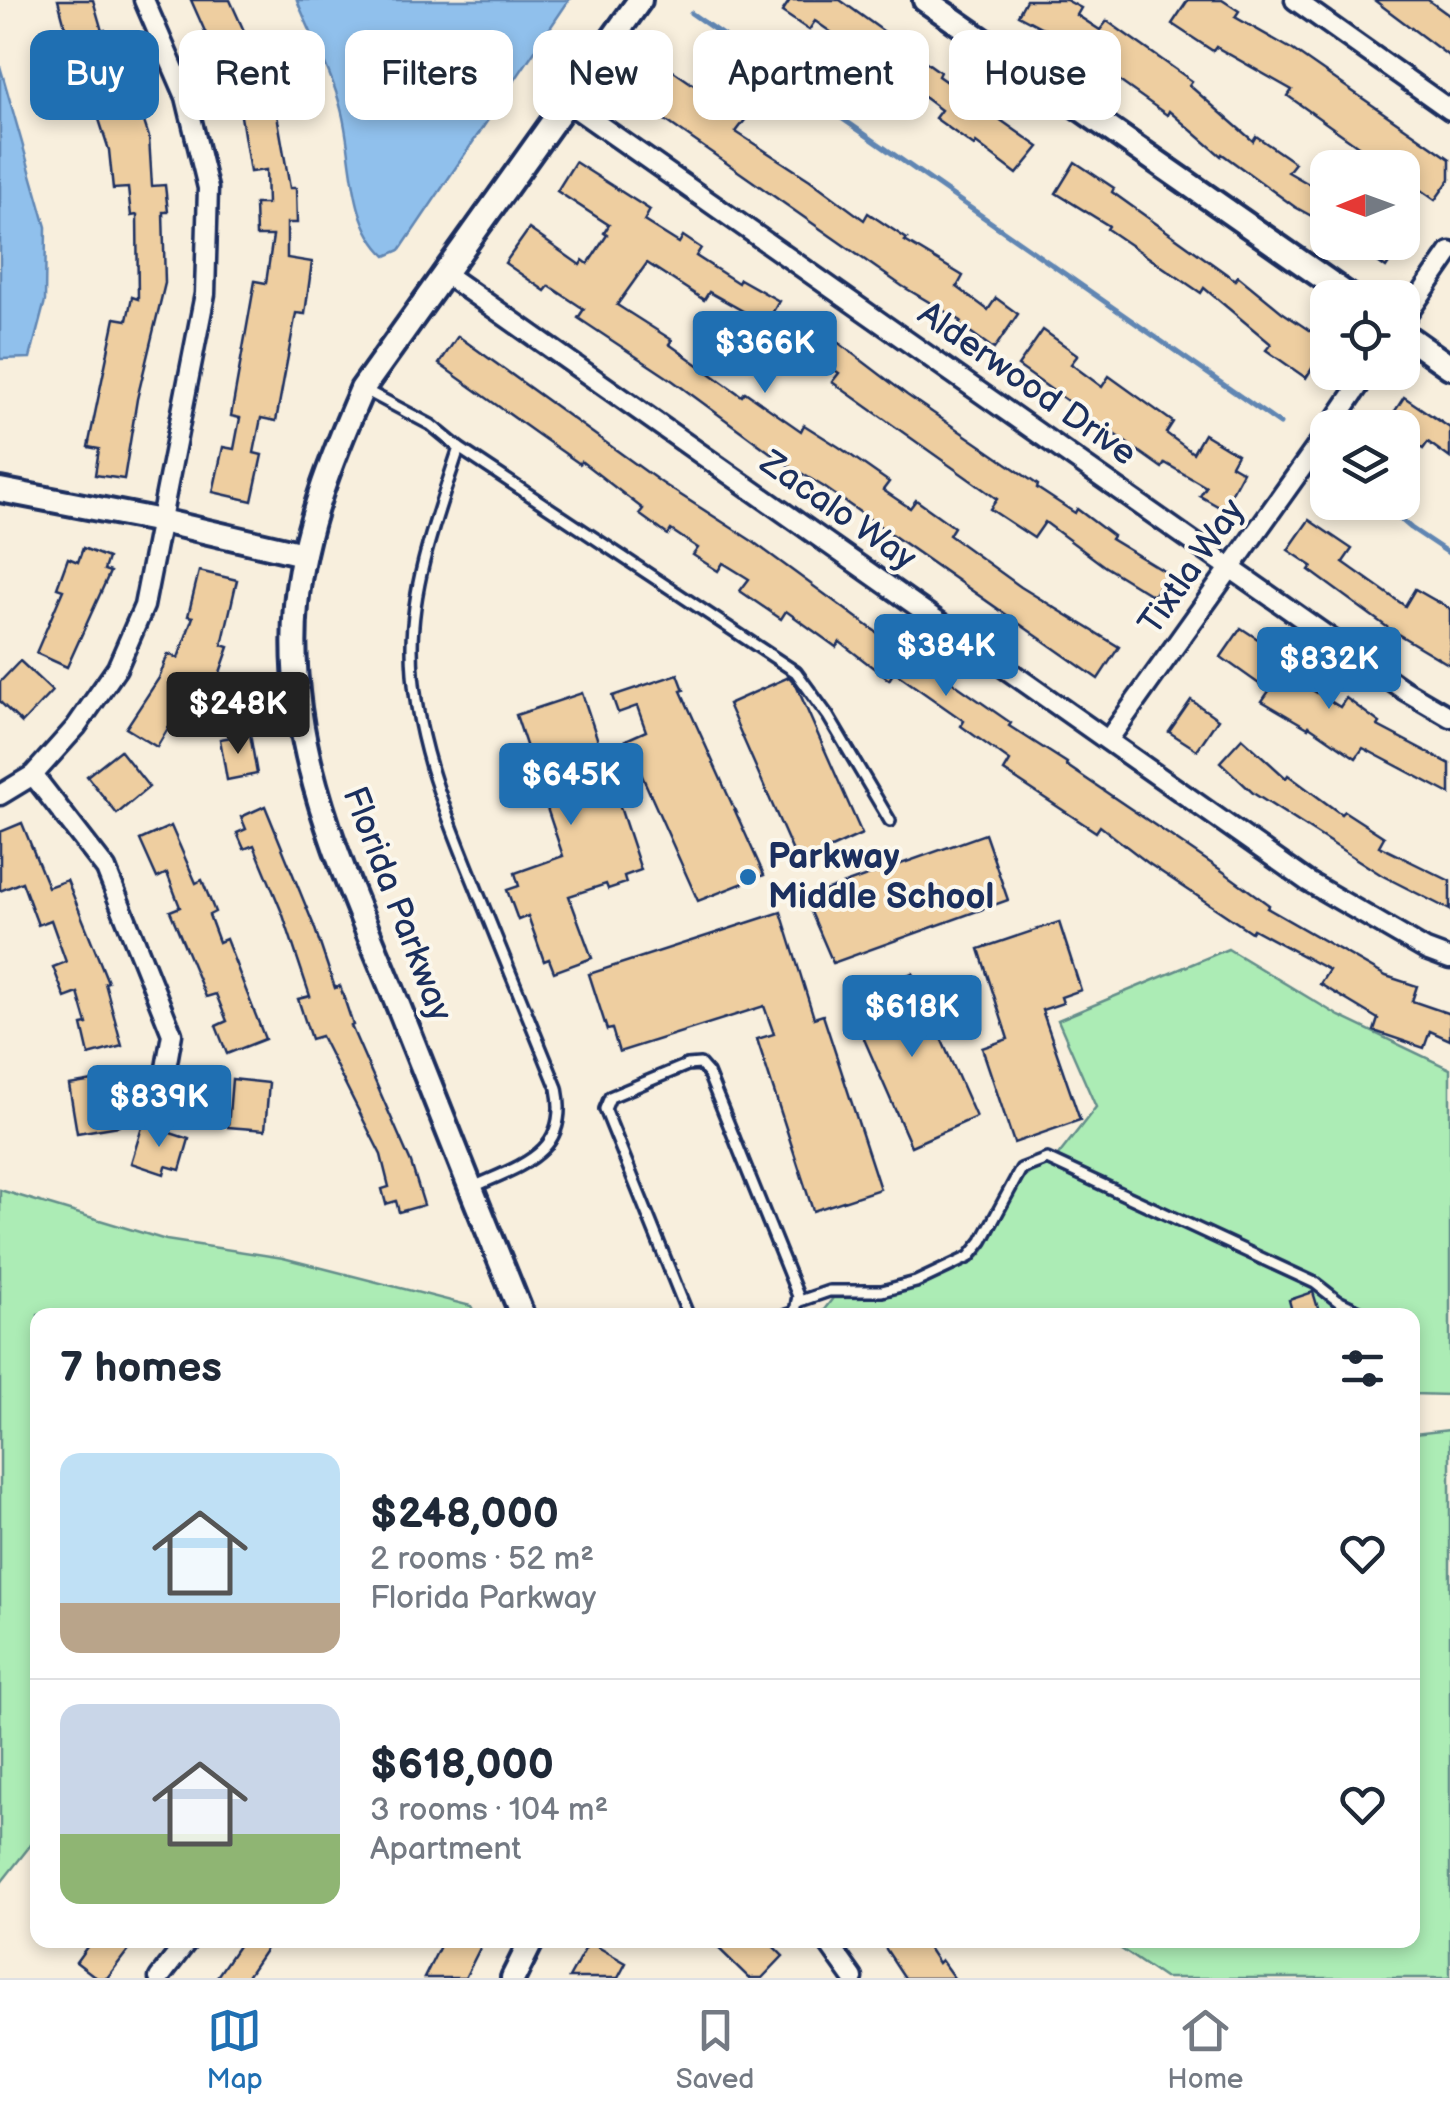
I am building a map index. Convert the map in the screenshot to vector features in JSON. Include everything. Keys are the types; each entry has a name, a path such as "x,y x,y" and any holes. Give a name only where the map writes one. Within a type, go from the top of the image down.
{"street":[{"path":"0,795 33,775 76,727 117,668 144,606 206,294 208,188 186,97 144,0"},
{"name":"Florida Parkway","path":"619,30 640,0"},
{"path":"925,0 1326,280"},
{"path":"1295,0 1450,110"},
{"name":"Florida Parkway","path":"519,1308 323,818 308,765 296,680 296,608 303,554 331,462 362,388 556,120"},
{"name":"Alderwood Drive","path":"592,120 1404,690 1450,717"},
{"path":"1420,296 1450,252"},
{"name":"Zacalo Way","path":"444,272 1306,880 1426,950 1450,959"},
{"path":"1420,345 1450,366"},
{"name":"Tixtla Way","path":"1108,740 1310,457"},
{"path":"0,490 303,554"},
{"path":"33,775 106,869 172,1034 166,1068"},
{"path":"159,1978 182,1948"},
{"path":"513,1978 528,1948"},
{"path":"832,1948 853,1978"}],"lane":[{"path":"362,388 432,425 458,448 796,672 828,716 890,821"},
{"path":"458,448 423,563 412,646 414,699 443,806 556,1088 560,1117 556,1131 538,1157 471,1188"},
{"path":"685,1308 605,1109 610,1098 687,1065 700,1064 708,1073 798,1296 795,1308"},
{"path":"796,1302 829,1291 882,1292 916,1282 970,1257 1021,1169 1047,1159 1315,1283 1353,1308"}],"green space":[{"path":"1228,949 1339,1016 1450,1069 1450,1395 1420,1394 1420,1308 825,1308 833,1298 867,1298 916,1287 965,1266 985,1249 1024,1178 1050,1166 1096,1107 1058,1020"},
{"path":"0,1190 166,1240 283,1258 471,1306 30,1308 30,1846 0,1884"},
{"path":"1450,1430 1450,1978 1164,1978 1120,1948 1420,1948 1420,1433"}],"water":[{"path":"297,0 569,0 549,30 533,30 533,53 513,83 513,30 345,30 345,120 488,120 400,250 386,256 373,241 358,206 345,127 325,63 325,30 310,30"},
{"path":"0,66 46,227 45,301 30,358 0,359"}],"building":[{"path":"58,0 93,0 102,30 67,30"},
{"path":"191,0 230,0 244,30 204,30"},
{"path":"790,0 840,0 882,30 828,30 815,21 809,30 782,12"},
{"path":"1026,0 1066,0 1081,8 1077,15 1100,30 1046,30 1018,15"},
{"path":"1188,0 1222,0 1239,11 1235,17 1293,50 1450,159 1450,179 1435,200 1420,190 1420,150 1364,150 1288,96 1292,90 1216,47 1213,51 1172,24"},
{"path":"1374,0 1428,0 1450,16 1450,57"},
{"path":"1107,21 1120,30 1100,30"},
{"path":"1121,31 1192,81 1189,85 1253,141 1256,136 1295,163 1288,172 1310,185 1310,215 1221,156 1169,111 1167,115 1121,82"},
{"path":"929,64 949,84 949,120 1001,120 1039,147 1017,174 935,118 941,110 929,101"},
{"path":"673,71 693,84 693,120 745,120 736,132 864,220 868,213 963,276 957,287 988,310 996,298 1018,314 994,349 959,324 961,321 902,286 665,120 673,120"},
{"path":"99,120 143,120 149,137 152,186 165,185 168,212 163,212 165,283 137,399 124,479 95,475 99,449 88,447 115,318 127,320 132,297 138,299 137,215 131,216 128,188 113,189 109,150"},
{"path":"242,120 278,120 290,188 296,188 297,223 287,223 287,258 312,262 305,314 296,313 276,421 261,418 254,453 262,455 252,501 213,492 223,447 234,449 240,418 231,416 255,281 266,283 273,236 256,236 255,204 267,204 266,170 250,172"},
{"path":"575,162 650,210 644,221 679,243 683,236 701,248 696,256 738,283 740,279 779,301 766,324 709,292 704,300 647,263 617,305 672,340 669,344 742,396 745,392 801,431 804,425 839,447 889,482 883,490 910,508 916,500 954,527 949,535 1021,587 1119,647 1098,679 578,318 584,309 549,286 545,291 505,263 529,229 580,265 583,260 588,264 609,225 557,191"},
{"path":"1075,162 1235,280 1238,276 1310,331 1310,372 1306,378 1266,350 1271,344 1204,288 1201,293 1056,193"},
{"path":"1375,260 1391,260 1386,268"},
{"path":"802,315 907,395 1038,485 1037,488 1075,513 1077,509 1113,536 1111,539 1167,573 1153,596 1045,522 1034,538 990,509 997,499 832,382 839,373 787,338"},
{"path":"1043,330 1078,355 1071,364 1102,387 1109,376 1173,422 1166,433 1193,453 1204,434 1237,454 1231,465 1243,472 1223,509 1200,496 1206,487 1165,463 1162,468 1018,366"},
{"path":"458,336 662,483 752,541 924,667 926,664 1011,723 1009,726 1221,870 1269,905 1267,908 1386,976 1417,986 1412,1001 1450,1014 1450,1040 1430,1031 1424,1048 1374,1031 1378,1019 1320,984 1329,970 1253,929 1251,932 1100,826 1096,832 1004,771 1010,761 961,726 964,721 894,672 889,680 840,642 836,647 786,611 781,619 740,591 749,579 723,563 718,571 693,555 698,548 671,530 668,535 639,514 643,509 581,461 580,464 439,364"},
{"path":"1404,397 1450,428 1450,458 1428,442 1423,449 1420,447 1420,410 1396,410"},
{"path":"1309,520 1352,549 1343,562 1405,606 1415,589 1450,609 1450,665 1391,630 1288,550"},
{"path":"83,548 108,558 104,570 110,572 67,667 36,653 63,590 57,588 68,558 78,562"},
{"path":"199,571 237,580 222,645 229,647 211,698 191,690 157,747 126,728 159,678 168,654 178,658 193,617 188,616"},
{"path":"1241,628 1308,672 1301,683 1340,707 1346,698 1380,723 1378,726 1450,764 1450,794 1363,748 1356,758 1262,701 1269,691 1221,657"},
{"path":"20,661 52,691 22,723 0,702 0,682"},
{"path":"678,674 684,690 681,691 764,875 698,901 626,740 646,731 637,706 618,713 612,696"},
{"path":"789,677 862,834 798,863 728,704"},
{"path":"582,693 641,870 624,876 626,883 608,889 606,884 569,896 592,958 554,972 549,959 544,961 528,916 518,920 507,890 519,886 515,873 563,856 516,715"},
{"path":"1191,700 1218,719 1197,750 1169,732"},
{"path":"250,734 257,774 227,780 220,739"},
{"path":"1242,738 1286,778 1288,775 1341,814 1344,811 1384,837 1379,846 1450,881 1450,910 1383,876 1253,793 1220,762"},
{"path":"120,750 149,787 117,814 87,776"},
{"path":"265,806 335,988 340,986 351,1026 411,1163 424,1205 399,1212 396,1201 386,1204 382,1189 389,1187 381,1155 321,1036 311,1039 298,999 310,996 283,915 254,845 244,849 237,833 246,829 241,817"},
{"path":"22,823 48,887 67,880 108,982 105,983 122,1046 89,1055 82,1025 87,1024 78,993 65,998 53,967 66,962 51,920 38,925 22,882 0,891 0,832"},
{"path":"171,826 196,883 202,880 215,912 209,915 219,942 226,939 265,1039 227,1054 216,1026 227,1021 216,994 206,997 170,911 180,907 167,873 157,878 140,840"},
{"path":"985,834 1008,900 833,963 805,898"},
{"path":"781,912 814,1018 823,1015 880,1189 813,1211 757,1039 774,1034 764,1006 619,1052 612,1029 607,1030 589,974"},
{"path":"1059,922 1081,990 1061,997 1063,1003 1042,1010 1080,1120 1014,1143 982,1048 1008,1039 979,949"},
{"path":"912,973 976,1117 911,1146 850,1007 869,999 867,993"},
{"path":"111,1078 119,1126 77,1133 69,1085"},
{"path":"232,1079 269,1083 265,1130 228,1127"},
{"path":"143,1124 189,1139 180,1170 166,1166 164,1174 131,1163"},
{"path":"1313,1292 1318,1308 1291,1308 1289,1300"},
{"path":"86,1948 130,1948 107,1978 97,1978 76,1962"},
{"path":"237,1948 267,1948 246,1978 216,1978"},
{"path":"439,1948 480,1948 465,1978 424,1978"},
{"path":"586,1948 600,1948 626,1963 618,1978 569,1978"},
{"path":"718,1948 775,1948 783,1956 762,1978 749,1978"},
{"path":"885,1948 928,1948 954,1978 905,1978"}],"waterway":[{"path":"691,13 1280,424"},
{"path":"1402,520 1450,554"}],"place":[{"name":"Parkway Middle School","path":"748,877"}]}
